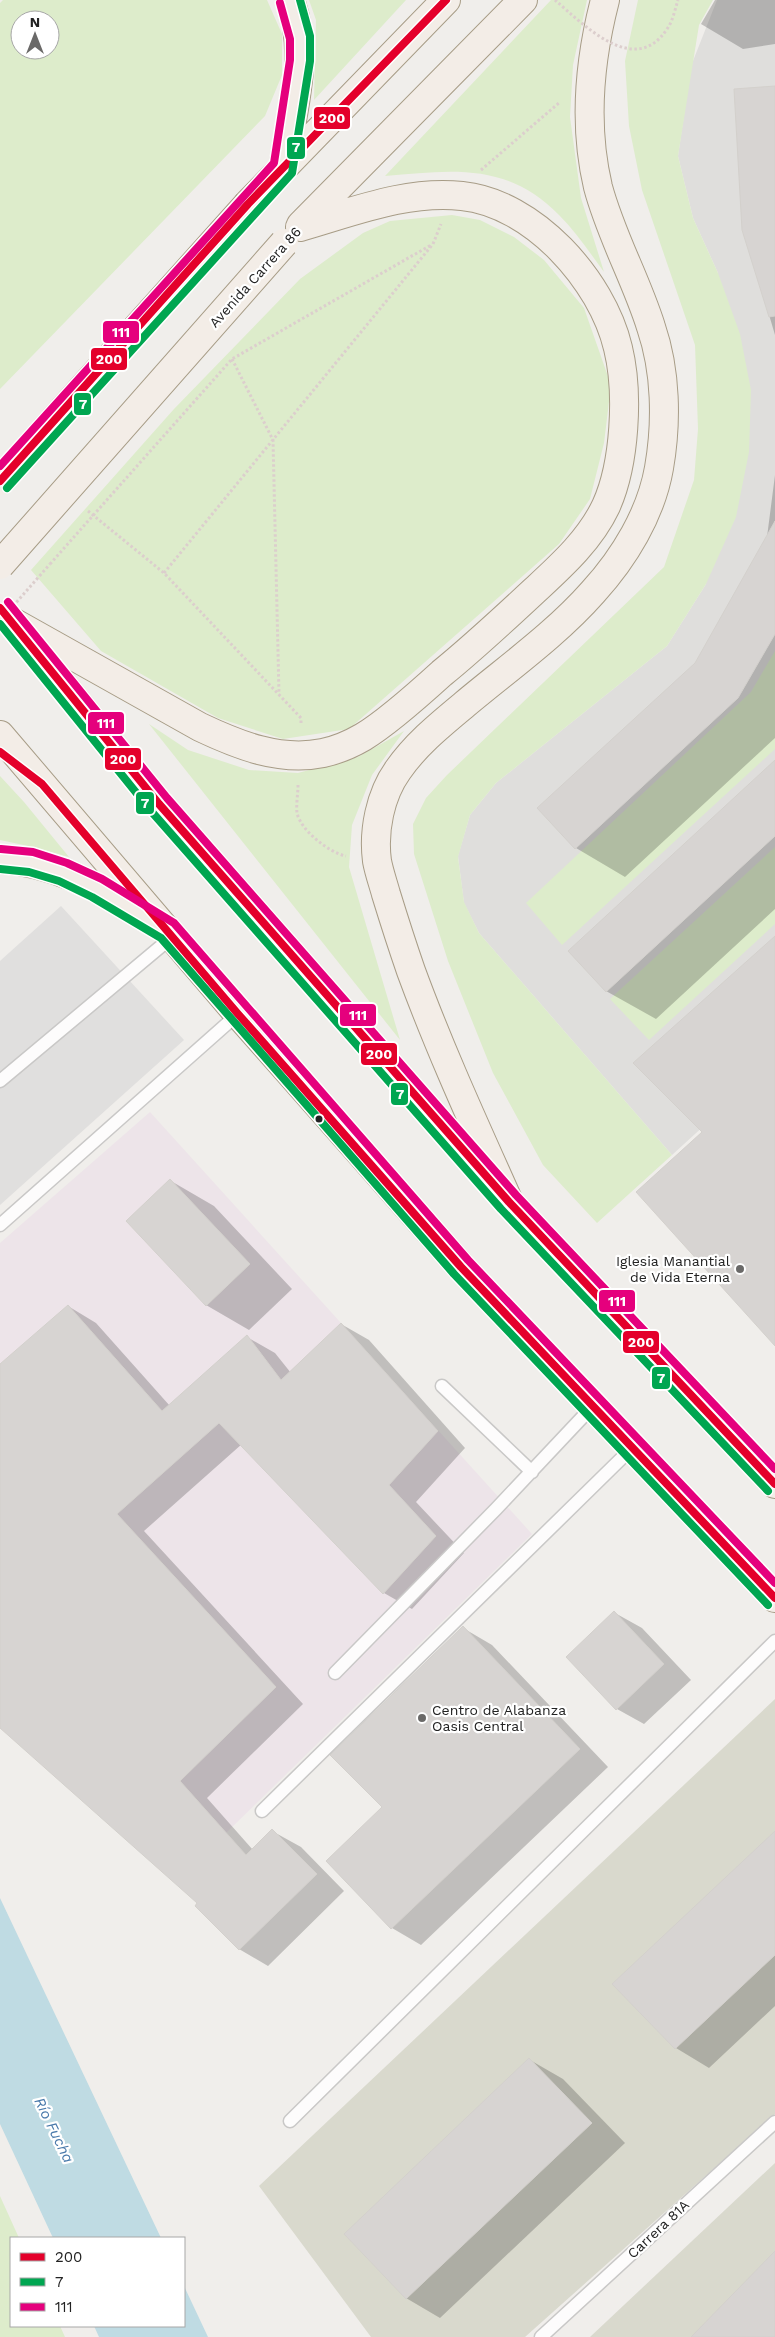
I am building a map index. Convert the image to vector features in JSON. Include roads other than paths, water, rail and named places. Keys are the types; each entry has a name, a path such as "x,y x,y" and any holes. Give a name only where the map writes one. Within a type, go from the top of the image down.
{"main road":[{"path":"283,168 300,60 300,38 290,0"},
{"path":"0,481 248,204 446,0"},
{"name":"Avenida Carrera 86","path":"0,565 292,235 523,0"},
{"path":"509,1202 432,1026 399,937 377,861 377,831 381,807 388,787 398,770 432,732 549,633 593,592 628,546 649,501 658,469 664,404 658,351 652,328 609,225 590,147 588,108 594,42 605,0"},
{"path":"4,616 200,727 255,749 303,756 325,752 364,736 486,636 570,557 590,532 606,506 618,469 622,434 623,390 619,348 608,317 589,285 544,234 518,215 493,202 453,195 407,197 292,235"},
{"path":"4,616 159,804 509,1202 775,1484"},
{"path":"0,735 238,1014 461,1267 631,1449 775,1598"},
{"path":"0,752 42,784"},
{"path":"0,859 31,862 63,872 97,888 169,933"}],"lane":[{"path":"0,1081 169,933"},
{"path":"0,1225 238,1014"},
{"path":"442,1386 532,1472"},
{"path":"335,1672 532,1472 592,1407"},
{"path":"262,1811 631,1449"},
{"path":"290,2121 775,1641"},
{"name":"Carrera 81A","path":"541,2337 775,2122"}],"water":[{"name":"Río Fucha","path":"0,1898 161,2237 53,2237 0,2124"},
{"path":"185,2288 208,2337 99,2337 94,2327 185,2327"}],"place":[{"name":"Iglesia Manantial de Vida Eterna","path":"740,1269"},
{"name":"Centro de Alabanza Oasis Central","path":"422,1718"}]}
